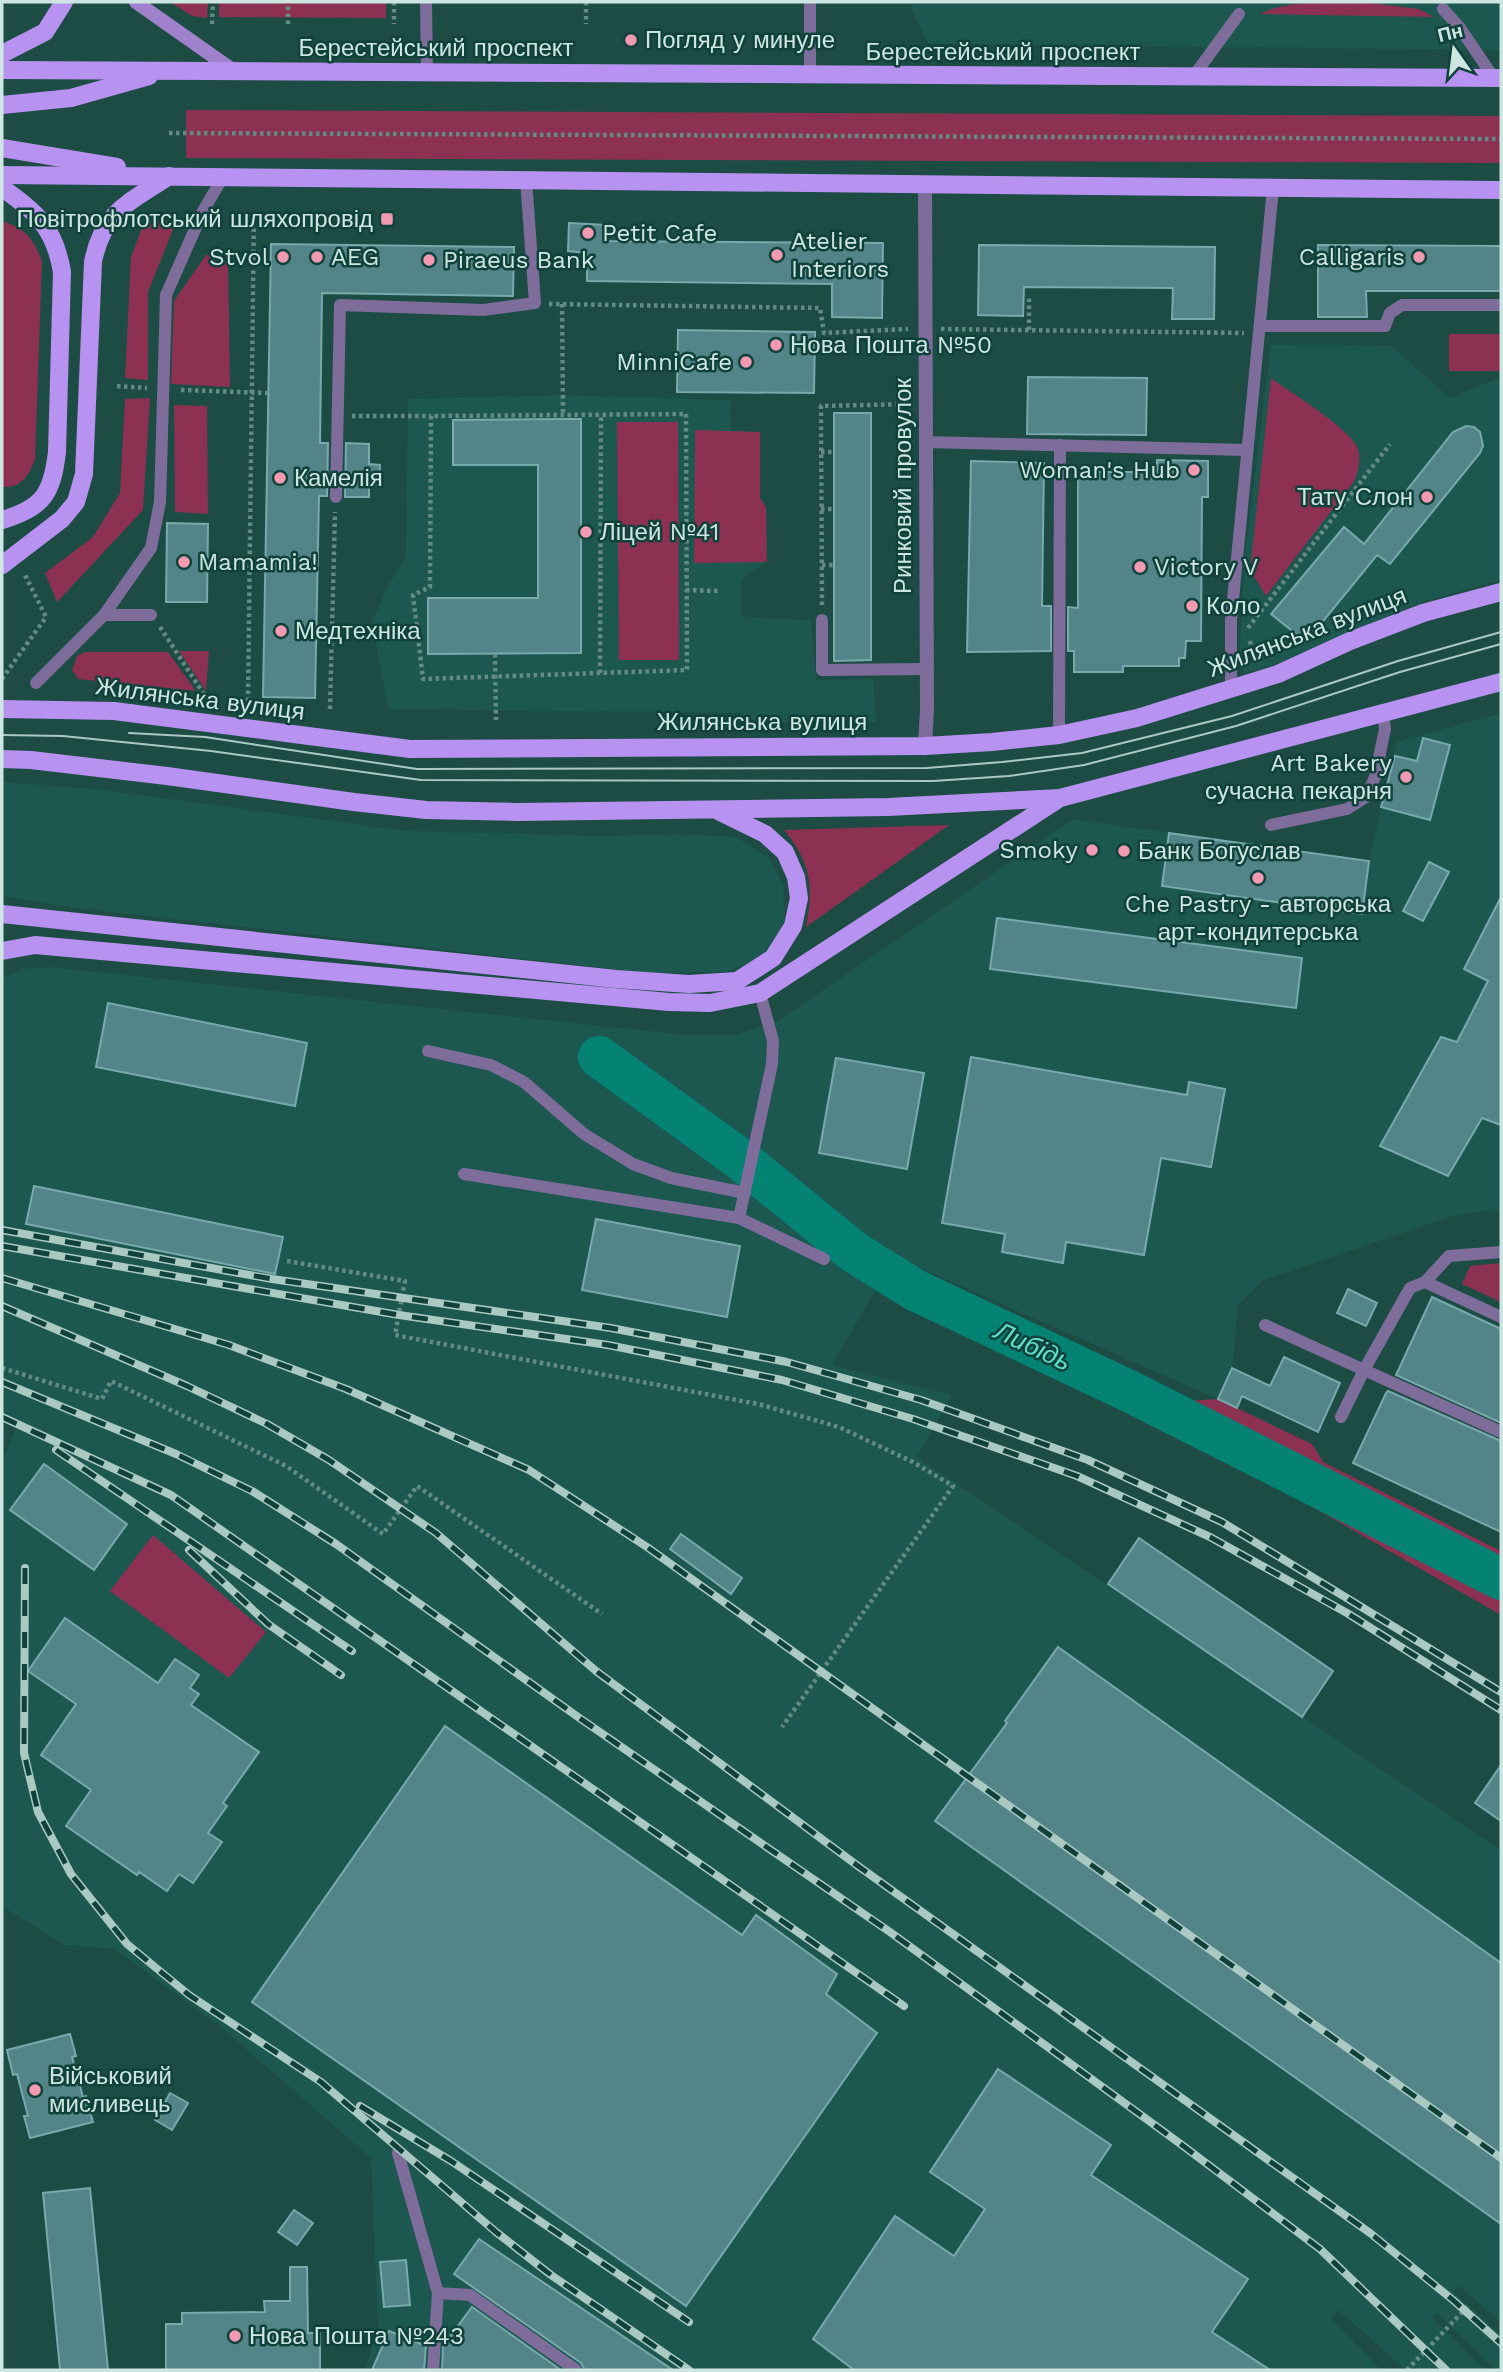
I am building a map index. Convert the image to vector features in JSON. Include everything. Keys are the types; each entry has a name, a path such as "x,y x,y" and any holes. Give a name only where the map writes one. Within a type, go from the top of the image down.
{"main road":[{"path":"2,54 45,32 64,2"},
{"path":"136,2 234,71"},
{"name":"Берестейський проспект","path":"2,70 1498,78"},
{"name":"Берестейський проспект","path":"2,105 71,98 169,71"},
{"path":"2,148 169,176"},
{"path":"2,176 1501,190"},
{"path":"2,565 62,519 76,502 84,474 93,262 97,242 104,226 118,210 169,176"},
{"path":"2,188 21,201 46,225 58,247 62,272 54,478 44,498 25,513 2,520"},
{"name":"Жилянська вулиця","path":"2,709 114,711 410,749 925,746 992,742 1059,735 1138,718 1278,674 1350,641 1423,613 1501,592"},
{"path":"2,759 167,776 426,810 517,812 888,807 1060,798 1501,682"},
{"path":"2,951 34,945 669,1002 710,1003 760,993 1060,798"},
{"path":"2,914 616,979 689,984 737,981 773,958 793,926 799,898 796,877 785,852 765,834 713,809"}],"street":[{"name":"Ринковий провулок","path":"925,184 925,746"}],"lane":[{"path":"426,2 427,72"},
{"path":"810,2 810,75"},
{"path":"1443,9 1498,78"},
{"path":"1193,77 1239,14"},
{"path":"36,683 104,615 151,548 160,502 166,295 203,211 223,177"},
{"path":"336,497 340,305 483,310 535,303 526,180"},
{"path":"1231,690 1230,635 1273,188"},
{"path":"1259,330 1385,326 1390,313 1402,305 1501,305"},
{"path":"925,442 1247,450"},
{"path":"1059,735 1060,445"},
{"path":"104,615 151,615"},
{"path":"822,620 822,670 926,669"},
{"path":"1271,825 1347,809 1366,797 1375,777 1385,729 1383,713"},
{"path":"739,1218 772,1064 773,1041 760,993"},
{"path":"428,1051 491,1065 524,1082 583,1133 633,1164 671,1178 745,1194"},
{"path":"464,1174 739,1218 824,1259"},
{"path":"1341,1417 1410,1288 1425,1282 1449,1256 1501,1252"},
{"path":"1425,1282 1501,1317"},
{"path":"1265,1325 1501,1432"},
{"path":"398,2153 438,2293 433,2370"},
{"path":"438,2293 470,2295 576,2370"}],"path":[{"path":"212,2 212,24"},
{"path":"288,2 288,24"},
{"path":"394,2 394,24"},
{"path":"586,2 586,24"},
{"path":"169,133 1501,139"},
{"path":"248,701 254,211"},
{"path":"1029,330 1030,297"},
{"path":"535,303 820,308 824,333 925,328 1259,330"},
{"path":"562,304 564,415"},
{"path":"117,386 268,393"},
{"path":"822,620 821,406 925,404"},
{"path":"337,416 686,414 687,670 423,679 413,595 430,587 431,416"},
{"path":"600,673 601,415"},
{"path":"1255,664 1248,629 1390,444"},
{"path":"821,452 834,453"},
{"path":"330,709 336,497"},
{"path":"821,509 834,509"},
{"path":"822,565 834,565"},
{"path":"2,679 46,617 25,575"},
{"path":"686,590 719,591"},
{"path":"151,615 205,696"},
{"path":"495,653 496,720"},
{"path":"287,1261 405,1281 395,1335 758,1404 839,1427 913,1462 953,1486 782,1727"},
{"path":"2,1368 102,1399 111,1381 286,1466 383,1534 416,1486 602,1614"},
{"path":"1407,2370 1468,2306"}],"shaded area":[{"path":"170,2 208,2 207,18 192,16"},
{"path":"219,2 386,2 386,18 219,17"},
{"path":"912,2 1501,2 1501,50 929,44 912,10"},
{"path":"1363,2 1419,9 1434,17 1261,14 1295,4"},
{"path":"186,110 1501,116 1501,163 186,158"},
{"path":"145,220 176,222 148,292 148,380 125,378 131,257"},
{"path":"2,221 27,235 42,261 35,460 23,480 9,487 2,487"},
{"path":"206,255 228,257 230,387 171,384 174,301"},
{"path":"1449,334 1501,334 1501,371 1449,371"},
{"path":"1271,345 1391,346 1450,398 1501,377 1501,580 1427,600 1273,665 1245,673 1239,661 1245,554"},
{"path":"1271,378 1343,430 1357,447 1359,459 1355,480 1266,596 1250,570"},
{"name":"Ліцей №41","path":"563,395 730,400 731,430 760,432 760,498 766,507 767,562 742,579 741,617 811,620 816,680 873,679 876,722 741,721 740,713 388,709 372,622 387,588 406,556 408,399"},
{"path":"150,398 143,510 57,602 45,573 93,537 120,493 125,399"},
{"path":"174,405 207,406 208,514 175,512"},
{"path":"617,422 678,422 679,660 619,660"},
{"path":"695,430 760,432 760,498 766,507 767,562 694,563"},
{"path":"179,651 209,651 206,691"},
{"path":"85,652 168,652 196,691 78,679 72,670 77,656"},
{"path":"1501,713 1501,1209 1453,1216 1263,1280 1238,1305 1232,1368 1218,1399 895,1257 832,1365 952,1395 917,1457 1501,1850 1501,2322 1459,2286 1453,2292 1501,2335 1501,2370 1496,2370 1436,2312 1432,2317 1485,2370 1406,2370 1338,2310 1331,2318 1381,2370 365,2370 378,2327 371,2158 222,2028 115,1949 64,1945 2,1906 2,1462 19,1420 2,1417 2,978 23,969 49,967 686,1035 737,1035 781,1019 1073,819 1369,861 1397,742"},
{"path":"2,782 103,790 407,831 736,837 770,859 783,885 785,921 761,959 726,972 648,973 67,907 2,896"},
{"path":"949,825 806,927 810,899 808,876 800,853 784,830"},
{"path":"1501,1263 1501,1302 1462,1284 1470,1266"},
{"path":"1218,1399 1312,1444 1323,1462 1501,1551 1501,1615 1283,1490 1261,1470 1220,1453 1186,1434 1165,1418 1173,1402"},
{"path":"153,1535 266,1632 229,1678 110,1591"}],"building":[{"path":"569,223 606,225 606,241 883,243 882,318 832,317 832,284 587,281 587,253 568,251"},
{"path":"271,244 514,247 513,296 322,293 320,443 328,443 327,496 319,496 315,698 263,697"},
{"path":"979,245 1215,247 1214,319 1172,319 1173,288 1024,287 1023,316 978,315"},
{"path":"1318,245 1501,246 1501,291 1366,291 1367,317 1318,317"},
{"name":"MinniCafe","path":"678,330 815,332 814,393 677,392"},
{"path":"1028,377 1147,378 1146,435 1027,434"},
{"path":"834,413 871,413 871,660 834,661"},
{"path":"581,419 581,653 428,654 428,598 538,598 538,465 453,465 453,420"},
{"path":"1466,426 1474,427 1480,432 1483,446 1480,453 1390,564 1377,555 1306,642 1271,614 1344,527 1364,544 1453,432"},
{"path":"346,443 369,444 369,464 380,465 379,485 369,484 369,497 345,497"},
{"name":"Victory V","path":"1157,460 1208,461 1208,497 1202,497 1201,641 1186,641 1185,658 1179,658 1179,666 1123,666 1123,672 1074,672 1074,651 1068,651 1068,607 1078,608 1078,472 1157,472"},
{"path":"971,461 1044,463 1042,606 1051,606 1051,651 967,652"},
{"path":"167,523 208,524 207,602 166,602"},
{"path":"1423,738 1450,745 1430,820 1381,807 1395,756 1417,761"},
{"path":"1169,833 1369,861 1362,914 1162,886"},
{"path":"1429,862 1449,872 1423,921 1403,911"},
{"path":"1501,897 1501,1125 1482,1118 1448,1176 1380,1146 1441,1037 1457,1042 1488,981 1464,969"},
{"path":"997,918 1302,958 1296,1008 990,969"},
{"path":"108,1003 307,1043 295,1106 96,1067"},
{"path":"971,1057 1187,1095 1189,1082 1225,1089 1211,1167 1161,1158 1144,1255 1066,1242 1063,1263 1002,1252 1005,1234 942,1223"},
{"path":"836,1058 924,1073 907,1169 819,1153"},
{"path":"34,1186 283,1237 275,1274 26,1224"},
{"path":"596,1219 740,1246 727,1317 582,1290"},
{"path":"1348,1289 1377,1303 1366,1326 1337,1313"},
{"path":"1432,1297 1501,1329 1501,1423 1396,1375"},
{"path":"1284,1357 1340,1383 1318,1432 1242,1396 1237,1408 1218,1399 1232,1368 1270,1386"},
{"path":"1388,1391 1501,1441 1501,1532 1353,1463"},
{"path":"44,1464 127,1524 94,1570 10,1510"},
{"path":"681,1534 742,1578 731,1594 670,1549"},
{"path":"1139,1538 1333,1671 1302,1717 1108,1584"},
{"path":"65,1618 158,1683 175,1659 199,1675 190,1688 199,1694 191,1705 259,1752 223,1803 227,1806 208,1833 222,1842 193,1883 179,1874 167,1891 139,1872 137,1875 66,1826 91,1790 41,1755 76,1704 28,1671"},
{"path":"1058,1647 1501,1963 1501,2224 935,1821 1007,1723 1005,1721"},
{"path":"445,1726 742,1935 756,1915 837,1974 826,1994 877,2033 686,2306 252,2002"},
{"path":"1501,1765 1501,1821 1475,1803"},
{"path":"70,2034 76,2056 72,2057 93,2122 30,2138 24,2116 28,2116 17,2074 13,2075 7,2050"},
{"path":"998,2069 1111,2145 1091,2175 1248,2279 1212,2332 1270,2370 854,2370 813,2339 895,2216 954,2256 985,2209 930,2172"},
{"path":"170,2093 188,2103 172,2130 155,2120"},
{"path":"90,2188 108,2370 60,2370 43,2193"},
{"path":"294,2210 313,2223 297,2245 278,2232"},
{"path":"479,2239 673,2370 585,2370 581,2363 454,2274"},
{"path":"406,2260 410,2305 384,2307 380,2262"},
{"path":"290,2267 307,2267 308,2333 320,2333 320,2370 166,2370 166,2324 182,2324 182,2313 265,2312 264,2301 290,2301"},
{"path":"472,2307 561,2370 442,2370 443,2346"},
{"path":"389,2331 426,2346 424,2370 372,2370"}],"waterway":[{"name":"Либідь","path":"599,1057 740,1159 854,1252 915,1290 1131,1392 1501,1579"}],"tram line":[{"path":"129,733 205,737 417,769 927,768 1082,753 1232,716 1398,661 1501,632"},
{"path":"2,735 63,736 211,751 421,780 933,781 1009,776 1084,765 1236,726 1400,672 1501,644"}],"railway":[{"path":"2,1230 272,1279 611,1328 787,1362 921,1400 1088,1460 1222,1522 1501,1692"},
{"path":"2,1246 399,1315 608,1345 782,1380 913,1419 1077,1476 1210,1537 1347,1613 1501,1710"},
{"path":"2,1278 229,1345 346,1389 529,1470 647,1547 1501,2158"},
{"path":"2,1306 187,1386 267,1424 329,1460 436,1533 596,1671 858,1866 1370,2233 1501,2343"},
{"path":"2,1382 176,1454 252,1491 336,1544 578,1717 890,1932 1182,2145 1320,2249 1446,2370"},
{"path":"2,1417 171,1495 904,2006"},
{"path":"56,1450 352,1651"},
{"path":"189,1550 268,1624 341,1675"},
{"path":"25,1568 24,1753 38,1812 71,1874 127,1944 189,1995 321,2082 496,2232 551,2275 689,2370"},
{"path":"360,2106 451,2161 689,2322"}],"place":[{"name":"Погляд у минуле","path":"631,40"},
{"name":"Повітрофлотський шляхопровід","path":"387,219"},
{"name":"Petit Cafe","path":"588,233"},
{"name":"Atelier Interiors","path":"777,255"},
{"name":"Stvol","path":"283,257"},
{"name":"AEG","path":"317,257"},
{"name":"Calligaris","path":"1419,257"},
{"name":"Piraeus Bank","path":"429,260"},
{"name":"Нова Пошта №50","path":"776,345"},
{"name":"MinniCafe","path":"746,362"},
{"name":"Woman's Hub","path":"1194,470"},
{"name":"Камелія","path":"280,478"},
{"name":"Тату Слон","path":"1427,497"},
{"name":"Ліцей №41","path":"586,532"},
{"name":"Mamamia!","path":"184,562"},
{"name":"Victory V","path":"1140,567"},
{"name":"Коло","path":"1192,606"},
{"name":"Медтехніка","path":"281,631"},
{"name":"Art Bakery сучасна пекарня","path":"1406,777"},
{"name":"Smoky","path":"1092,850"},
{"name":"Банк Богуслав","path":"1124,851"},
{"name":"Che Pastry - авторська арт-кондитерська","path":"1258,878"},
{"name":"Військовий мисливець","path":"35,2090"},
{"name":"Нова Пошта №243","path":"235,2336"}]}
